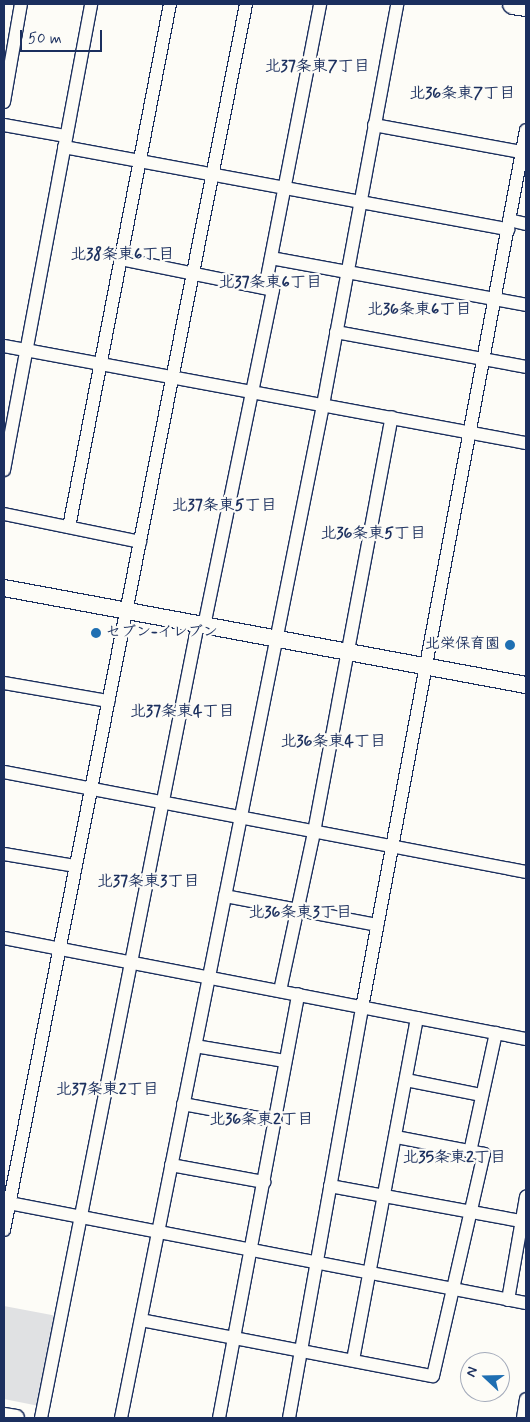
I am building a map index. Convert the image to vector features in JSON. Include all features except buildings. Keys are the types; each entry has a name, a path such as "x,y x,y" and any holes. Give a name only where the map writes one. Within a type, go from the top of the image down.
{"main road":[{"path":"513,4 526,6"}],"street":[{"path":"4,102 21,4"},
{"path":"4,470 91,4"},
{"path":"69,527 170,4"},
{"path":"4,1230 6,1202 76,866 246,4"},
{"path":"265,288 320,4"},
{"path":"122,1418 322,405 397,4"},
{"path":"4,124 140,161 213,173 284,188 509,225 526,224"},
{"path":"374,125 524,152"},
{"path":"289,1418 377,925 428,667 524,152 526,130"},
{"path":"271,258 526,305"},
{"path":"41,1418 162,802 274,290 121,259"},
{"path":"336,332 526,367"},
{"path":"4,346 526,443"},
{"path":"280,991 314,832 392,417"},
{"path":"4,514 140,542"},
{"path":"4,588 526,685"},
{"path":"4,683 108,701"},
{"path":"4,772 526,872"},
{"path":"4,854 76,866"},
{"path":"224,896 377,925"},
{"path":"4,938 208,979 298,994 526,1039"},
{"path":"220,1418 298,994"},
{"path":"353,1360 385,1197 416,1018"},
{"path":"470,1152 481,1094 496,1033"},
{"path":"195,1046 286,1061"},
{"path":"406,1080 481,1094"},
{"path":"183,1104 274,1121"},
{"path":"141,1320 433,1376 484,1154 396,1137"},
{"path":"171,1165 264,1182"},
{"path":"330,1186 524,1221"},
{"path":"508,1300 524,1221 526,1197"},
{"path":"6,1202 526,1303"},
{"path":"524,1415 526,1399"},
{"path":"4,1416 16,1418"}],"shaded area":[{"path":"4,1306 57,1316 39,1406 4,1399"}],"place":[{"name":"セブン-イレブン","path":"96,633"},
{"name":"北栄保育園","path":"510,645"}],"district":[{"name":"北37条東7丁目","path":"317,67"},
{"name":"北36条東7丁目","path":"462,94"},
{"name":"北38条東6丁目","path":"122,255"},
{"name":"北37条東6丁目","path":"270,283"},
{"name":"北36条東6丁目","path":"419,310"},
{"name":"北37条東5丁目","path":"224,506"},
{"name":"北36条東5丁目","path":"373,534"},
{"name":"北37条東4丁目","path":"182,712"},
{"name":"北36条東4丁目","path":"333,742"},
{"name":"北37条東3丁目","path":"148,882"},
{"name":"北36条東3丁目","path":"300,913"},
{"name":"北37条東2丁目","path":"107,1090"},
{"name":"北36条東2丁目","path":"261,1120"},
{"name":"北35条東2丁目","path":"454,1158"}]}
